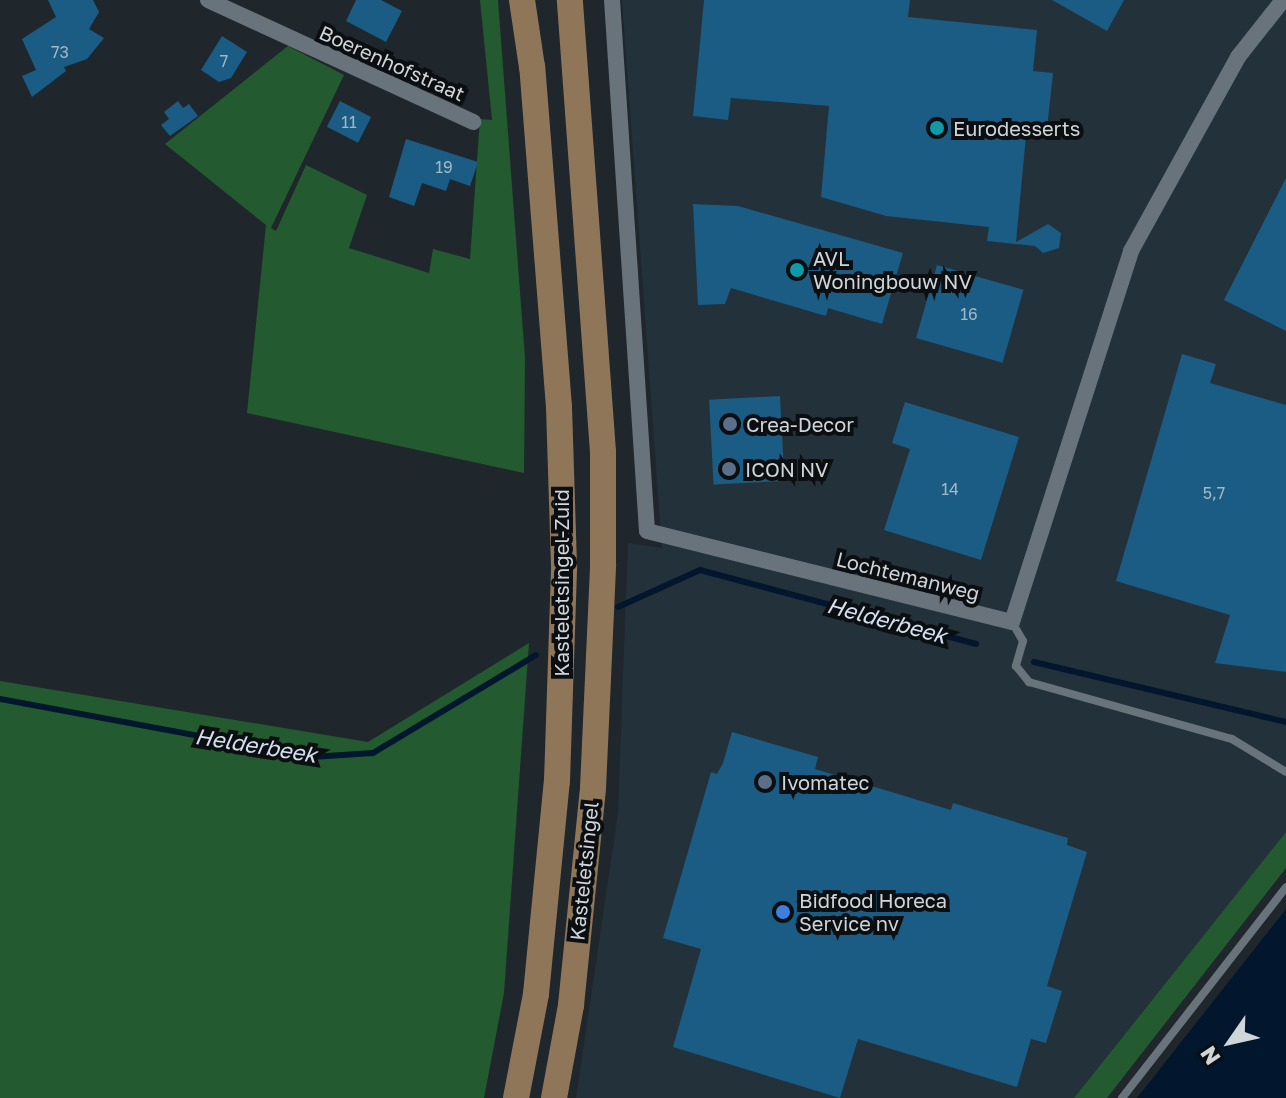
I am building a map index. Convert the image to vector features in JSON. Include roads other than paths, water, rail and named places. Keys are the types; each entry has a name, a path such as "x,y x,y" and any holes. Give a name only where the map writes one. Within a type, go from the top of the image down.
{"main road":[{"name":"Kasteletsingel-Zuid","path":"570,0 603,452 600,642"},
{"name":"Kasteletsingel-Zuid","path":"516,1098 536,994 557,781 564,566 559,407 532,67 522,7"},
{"name":"Kasteletsingel","path":"554,1098 571,1005 591,803 600,642"}],"street":[{"name":"Boerenhofstraat","path":"208,0 473,122"},
{"name":"Lochtemanweg","path":"612,0 647,531 1012,622"},
{"path":"1012,622 1131,251 1238,57 1283,0"}],"lane":[{"path":"1012,622 1023,641 1016,666 1029,682 1232,739 1286,772"},
{"path":"1122,1098 1286,887"}],"water":[{"path":"1286,909 1286,1098 1137,1098"}],"waterway":[{"name":"Helderbeek","path":"618,607 700,570 976,644"},
{"name":"Helderbeek","path":"0,699 312,757 373,753 536,655"},
{"name":"Helderbeek","path":"1034,662 1286,722"}],"place":[{"name":"Eurodesserts","path":"937,128"},
{"name":"AVL Woningbouw NV","path":"797,270"},
{"name":"Crea-Decor","path":"730,424"},
{"name":"ICON NV","path":"729,469"},
{"name":"Ivomatec","path":"765,782"},
{"name":"Bidfood Horeca Service nv","path":"783,912"}]}
